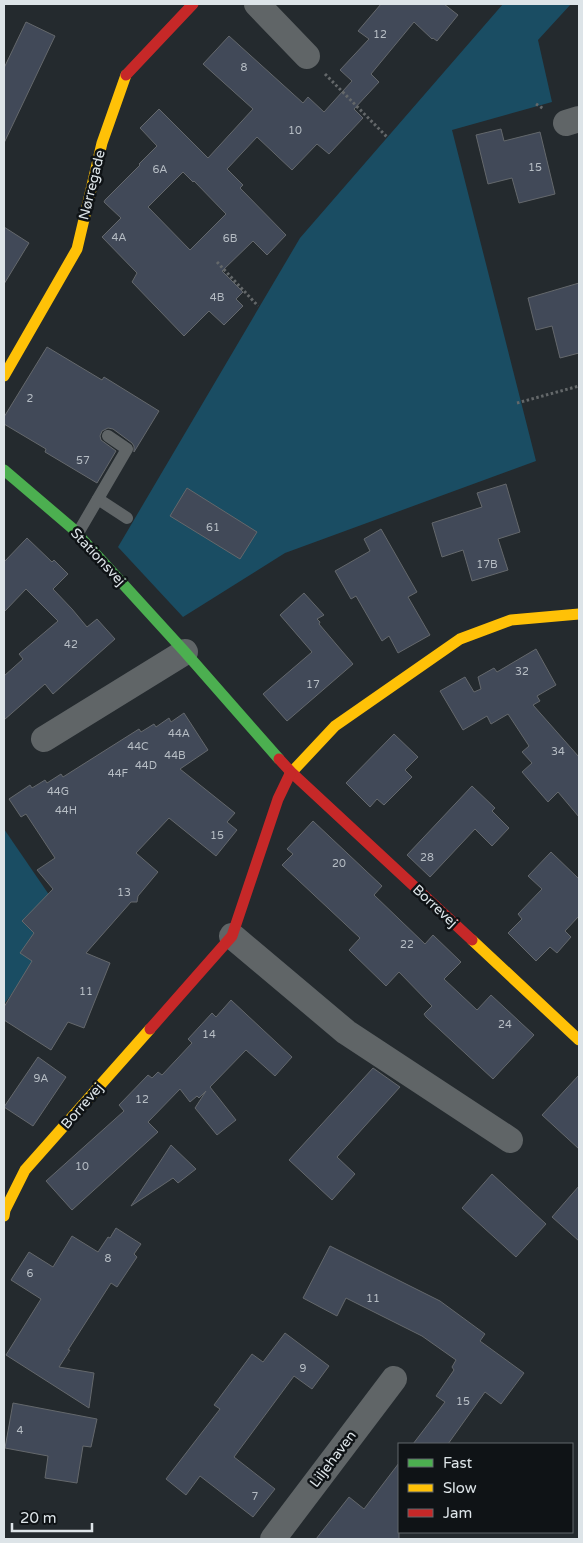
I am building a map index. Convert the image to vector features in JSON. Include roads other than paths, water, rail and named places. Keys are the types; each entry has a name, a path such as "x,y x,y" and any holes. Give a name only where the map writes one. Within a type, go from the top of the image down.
{"street":[{"name":"Nørregade","path":"4,376 77,248 102,143 127,73 194,4"},
{"path":"257,4 307,56"},
{"name":"Stationsvej","path":"4,470 78,533 292,772"},
{"name":"Borrevej","path":"4,1216 25,1170 232,936 278,799 292,772 335,726 460,639 511,620 579,614"},
{"path":"44,739 185,652"},
{"name":"Borrevej","path":"292,772 579,1040"},
{"path":"232,936 346,1032 510,1140"},
{"name":"Liljehaven","path":"273,1539 394,1379"}],"lane":[{"path":"78,533 127,449 108,436"},
{"path":"98,499 127,518"}]}
